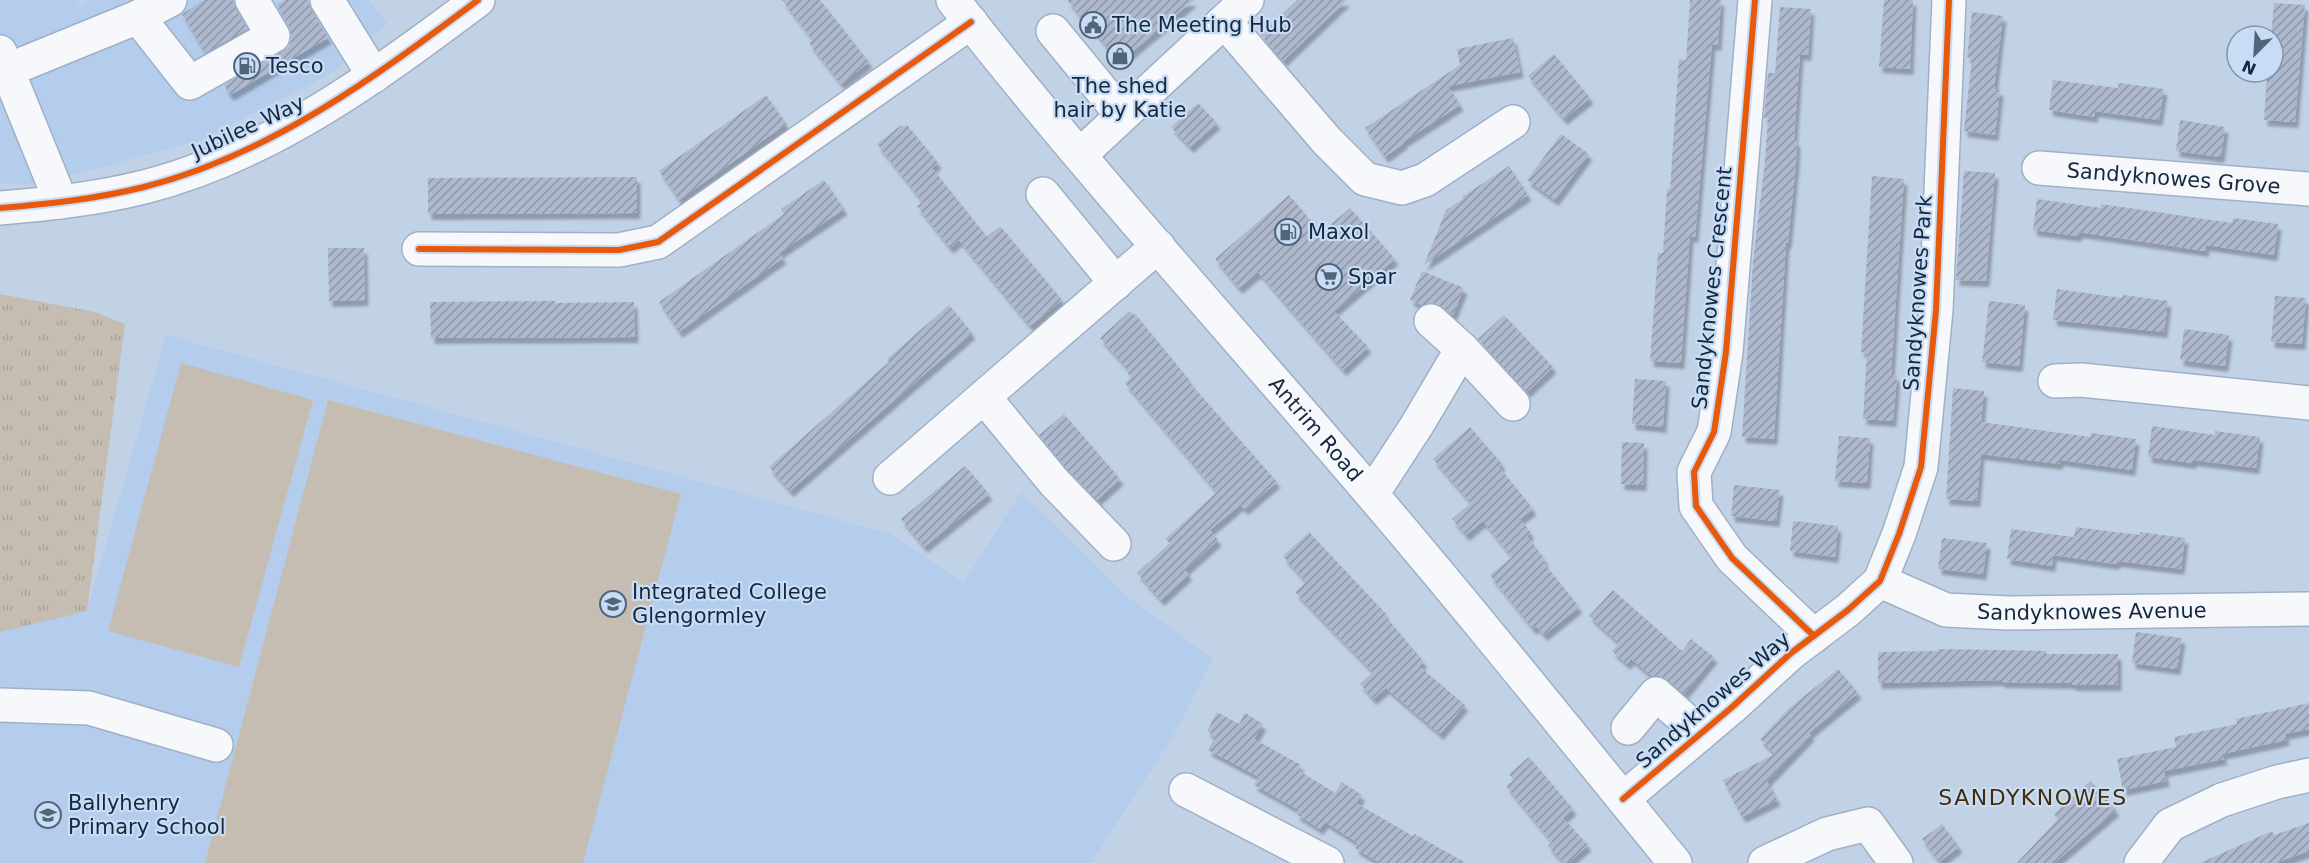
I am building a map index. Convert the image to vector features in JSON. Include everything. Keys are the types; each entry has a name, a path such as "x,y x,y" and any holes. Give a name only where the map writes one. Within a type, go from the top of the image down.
{"street":[{"path":"61,202 4,61 138,17 170,0"},
{"path":"138,17 190,83 273,36 252,0"},
{"path":"327,0 374,76"},
{"name":"Jubilee Way","path":"0,208 61,202 144,187 212,165 285,132 351,93 478,0"},
{"name":"Sandyknowes Crescent","path":"1755,0 1726,352 1714,432 1694,472 1696,506 1732,558 1814,636"},
{"name":"Sandyknowes Park","path":"1880,581 1899,534 1921,467 1936,310 1950,0"},
{"path":"419,249 619,250 658,242 962,11"},
{"name":"Antrim Road","path":"962,11 1080,155 1372,494 1523,674 1675,863"},
{"path":"1080,155 1236,11 1327,141 1365,179 1402,188 1425,180 1513,122"},
{"path":"1053,31 1122,115"},
{"name":"Sandyknowes Grove","path":"2040,168 2309,189"},
{"path":"1043,194 1116,283"},
{"path":"890,478 1158,246"},
{"path":"1431,321 1462,349 1513,404"},
{"path":"1372,494 1462,349"},
{"path":"2055,381 2081,380 2309,403"},
{"path":"984,397 1053,482 1114,544"},
{"name":"Sandyknowes Way","path":"1623,799 1791,653 1848,610 1880,581"},
{"name":"Sandyknowes Avenue","path":"1880,581 1946,610 2008,613 2309,609"},
{"path":"1628,728 1656,694 1691,724 1699,735"},
{"path":"0,705 89,708 216,745"},
{"path":"2141,863 2170,825 2222,800 2277,782 2309,775"},
{"path":"1186,790 1327,863"},
{"path":"1765,863 1827,834 1868,824 1896,863"}],"shaded area":[{"path":"0,0 77,0 80,5 90,0 369,0 387,23 334,72 202,140 37,185 0,183"},
{"name":"Integrated College Glengormley","path":"166,335 891,534 964,582 1021,492 1128,597 1213,659 1175,733 1091,863 0,863 0,623 87,610"}],"green space":[{"path":"0,294 95,312 125,324 87,611 0,632"},
{"path":"181,363 313,400 239,667 108,631"},
{"path":"328,400 681,494 583,863 205,863"}],"building":[{"path":"204,0 233,0 247,29 205,53 182,14"},
{"path":"286,0 308,0 311,10 328,38 230,95 224,85 289,46 292,37 277,5"},
{"path":"782,0 820,0 869,62 841,84 809,43 813,40"},
{"path":"1067,0 1194,0 1120,62"},
{"path":"1297,0 1347,0 1283,61 1261,35"},
{"path":"1690,0 1721,0 1718,45 1712,44 1695,237 1690,236 1681,363 1650,361 1658,253 1663,253 1667,189 1670,189 1679,59 1686,60"},
{"path":"1884,0 1913,0 1910,69 1879,67"},
{"path":"2274,3 2305,5 2295,122 2264,120 2266,84 2285,84 2285,24 2272,24"},
{"path":"1780,7 1811,9 1808,55 1800,54 1794,140 1797,141 1796,163 1788,243 1786,243 1774,439 1742,437 1753,262 1768,118 1764,118 1768,73 1775,73"},
{"path":"1972,12 2003,16 1994,89 2000,90 1995,135 1964,131 1972,58 1967,57"},
{"path":"1513,38 1520,72 1448,86 1460,105 1403,142 1385,157 1365,128 1460,65 1457,49"},
{"path":"1554,54 1590,98 1564,119 1528,76"},
{"path":"2053,80 2118,88 2119,83 2164,89 2159,120 2095,111 2094,117 2049,110"},
{"path":"766,95 786,124 679,200 659,171"},
{"path":"1198,103 1217,123 1190,147 1171,127"},
{"path":"2180,120 2225,127 2221,157 2176,151"},
{"path":"900,126 908,126 938,163 932,168 987,237 1000,226 1062,300 1030,326 959,240 950,248 917,206 923,202 877,144"},
{"path":"1561,134 1589,154 1555,200 1527,180"},
{"path":"1509,166 1528,195 1424,265 1446,210"},
{"path":"1964,171 1995,173 1986,281 1956,280"},
{"path":"1872,176 1904,179 1891,375 1897,376 1893,421 1863,419 1867,353 1861,352"},
{"path":"637,177 637,213 428,214 428,178"},
{"path":"824,180 844,209 779,253 783,258 679,332 659,302 784,214 781,209"},
{"path":"1289,195 1321,233 1350,208 1395,259 1334,311 1368,347 1343,370 1258,272 1239,288 1215,259"},
{"path":"2037,199 2101,208 2101,204 2232,223 2233,218 2278,224 2274,255 2206,245 2205,251 2079,232 2078,236 2033,230"},
{"path":"328,248 364,248 365,300 329,301"},
{"path":"1422,271 1464,288 1453,315 1435,303 1422,305 1410,300"},
{"path":"2057,289 2122,298 2123,295 2168,301 2164,332 2053,320"},
{"path":"2275,296 2306,298 2302,344 2271,342"},
{"path":"555,301 555,303 634,302 635,337 431,338 430,302"},
{"path":"1989,301 2025,305 2019,366 1982,362"},
{"path":"949,305 972,333 790,491 769,467 889,362 887,359"},
{"path":"1130,311 1135,314 1189,382 1277,482 1245,509 1240,505 1210,530 1218,540 1185,570 1189,574 1161,600 1137,573 1170,543 1165,539 1217,492 1125,383 1131,378 1127,372 1129,370 1100,338"},
{"path":"1504,315 1553,367 1527,392 1478,339"},
{"path":"2184,329 2229,335 2225,366 2180,360"},
{"path":"1635,379 1666,381 1663,427 1632,424"},
{"path":"1953,388 1984,391 1981,422 2090,437 2091,433 2136,439 2132,470 2060,460 2059,464 1981,454 1977,501 1946,499"},
{"path":"1064,414 1120,479 1097,500 1039,435"},
{"path":"2152,426 2215,435 2215,431 2260,437 2256,468 2148,457"},
{"path":"1470,427 1502,464 1499,467 1533,509 1520,519 1531,533 1527,536 1545,560 1543,562 1579,607 1544,635 1536,626 1533,629 1490,575 1512,557 1483,521 1466,535 1452,519 1471,503 1433,459"},
{"path":"1839,436 1870,438 1867,483 1835,481"},
{"path":"1622,442 1644,443 1643,485 1621,484"},
{"path":"965,466 989,494 924,547 901,519"},
{"path":"1734,485 1780,490 1776,521 1731,516"},
{"path":"1793,521 1838,526 1835,557 1790,551"},
{"path":"2076,527 2185,538 2181,569 2117,561 2116,564 2053,555 2052,566 2007,559 2011,529 2074,537"},
{"path":"1309,532 1386,614 1385,616 1424,662 1419,666 1465,705 1440,734 1386,688 1373,699 1360,684 1373,672 1295,592 1306,582 1283,556"},
{"path":"1942,538 1987,543 1983,574 1938,569"},
{"path":"1613,590 1682,651 1691,639 1714,657 1684,694 1668,680 1660,676 1652,676 1631,659 1627,664 1612,651 1619,643 1589,616"},
{"path":"2136,632 2182,638 2177,669 2132,663"},
{"path":"1938,649 2046,651 2046,654 2118,654 2118,685 2001,682 2001,680 1878,683 1878,652 1938,651"},
{"path":"1838,669 1858,693 1809,733 1811,735 1767,781 1777,800 1742,817 1723,780 1775,754 1760,739 1788,709"},
{"path":"2309,703 2309,729 2285,734 2286,740 2222,754 2224,759 2164,771 2166,781 2123,790 2117,759 2176,747 2174,737 2237,724 2236,719"},
{"path":"1217,712 1239,724 1245,713 1263,724 1254,739 1301,765 1298,770 1335,793 1342,782 1362,795 1356,803 1466,863 1380,863 1355,848 1358,843 1325,822 1320,829 1296,814 1299,810 1254,785 1259,777 1208,750 1215,737 1207,731"},
{"path":"1529,757 1573,809 1563,818 1588,845 1568,863 1564,863 1548,846 1552,842 1506,786 1514,780 1509,774"},
{"path":"2091,781 2116,810 2054,863 2017,863 2058,819 2054,814"},
{"path":"2309,823 2309,851 2275,863 2200,863 2272,831 2274,835"},
{"path":"1942,824 1959,847 1939,862 1922,839"}],"cycle path":[{"path":"0,208 108,195 144,187 190,173 235,155 278,134 360,85 478,0"},
{"path":"1755,0 1726,352 1714,432 1694,472 1696,506 1732,558 1814,636"},
{"path":"1623,799 1731,708 1791,653 1848,610 1880,581 1899,534 1921,467 1936,310 1949,0"},
{"path":"419,249 619,250 658,242 971,22"}],"place":[{"name":"The Meeting Hub","path":"1093,25"},
{"name":"The shed hair by Katie","path":"1120,56"},
{"name":"Tesco","path":"247,66"},
{"name":"Maxol","path":"1288,232"},
{"name":"Spar","path":"1329,277"},
{"name":"Integrated College Glengormley","path":"613,604"},
{"name":"Ballyhenry Primary School","path":"48,815"}],"district":[{"name":"SANDYKNOWES","path":"2033,797"}]}
